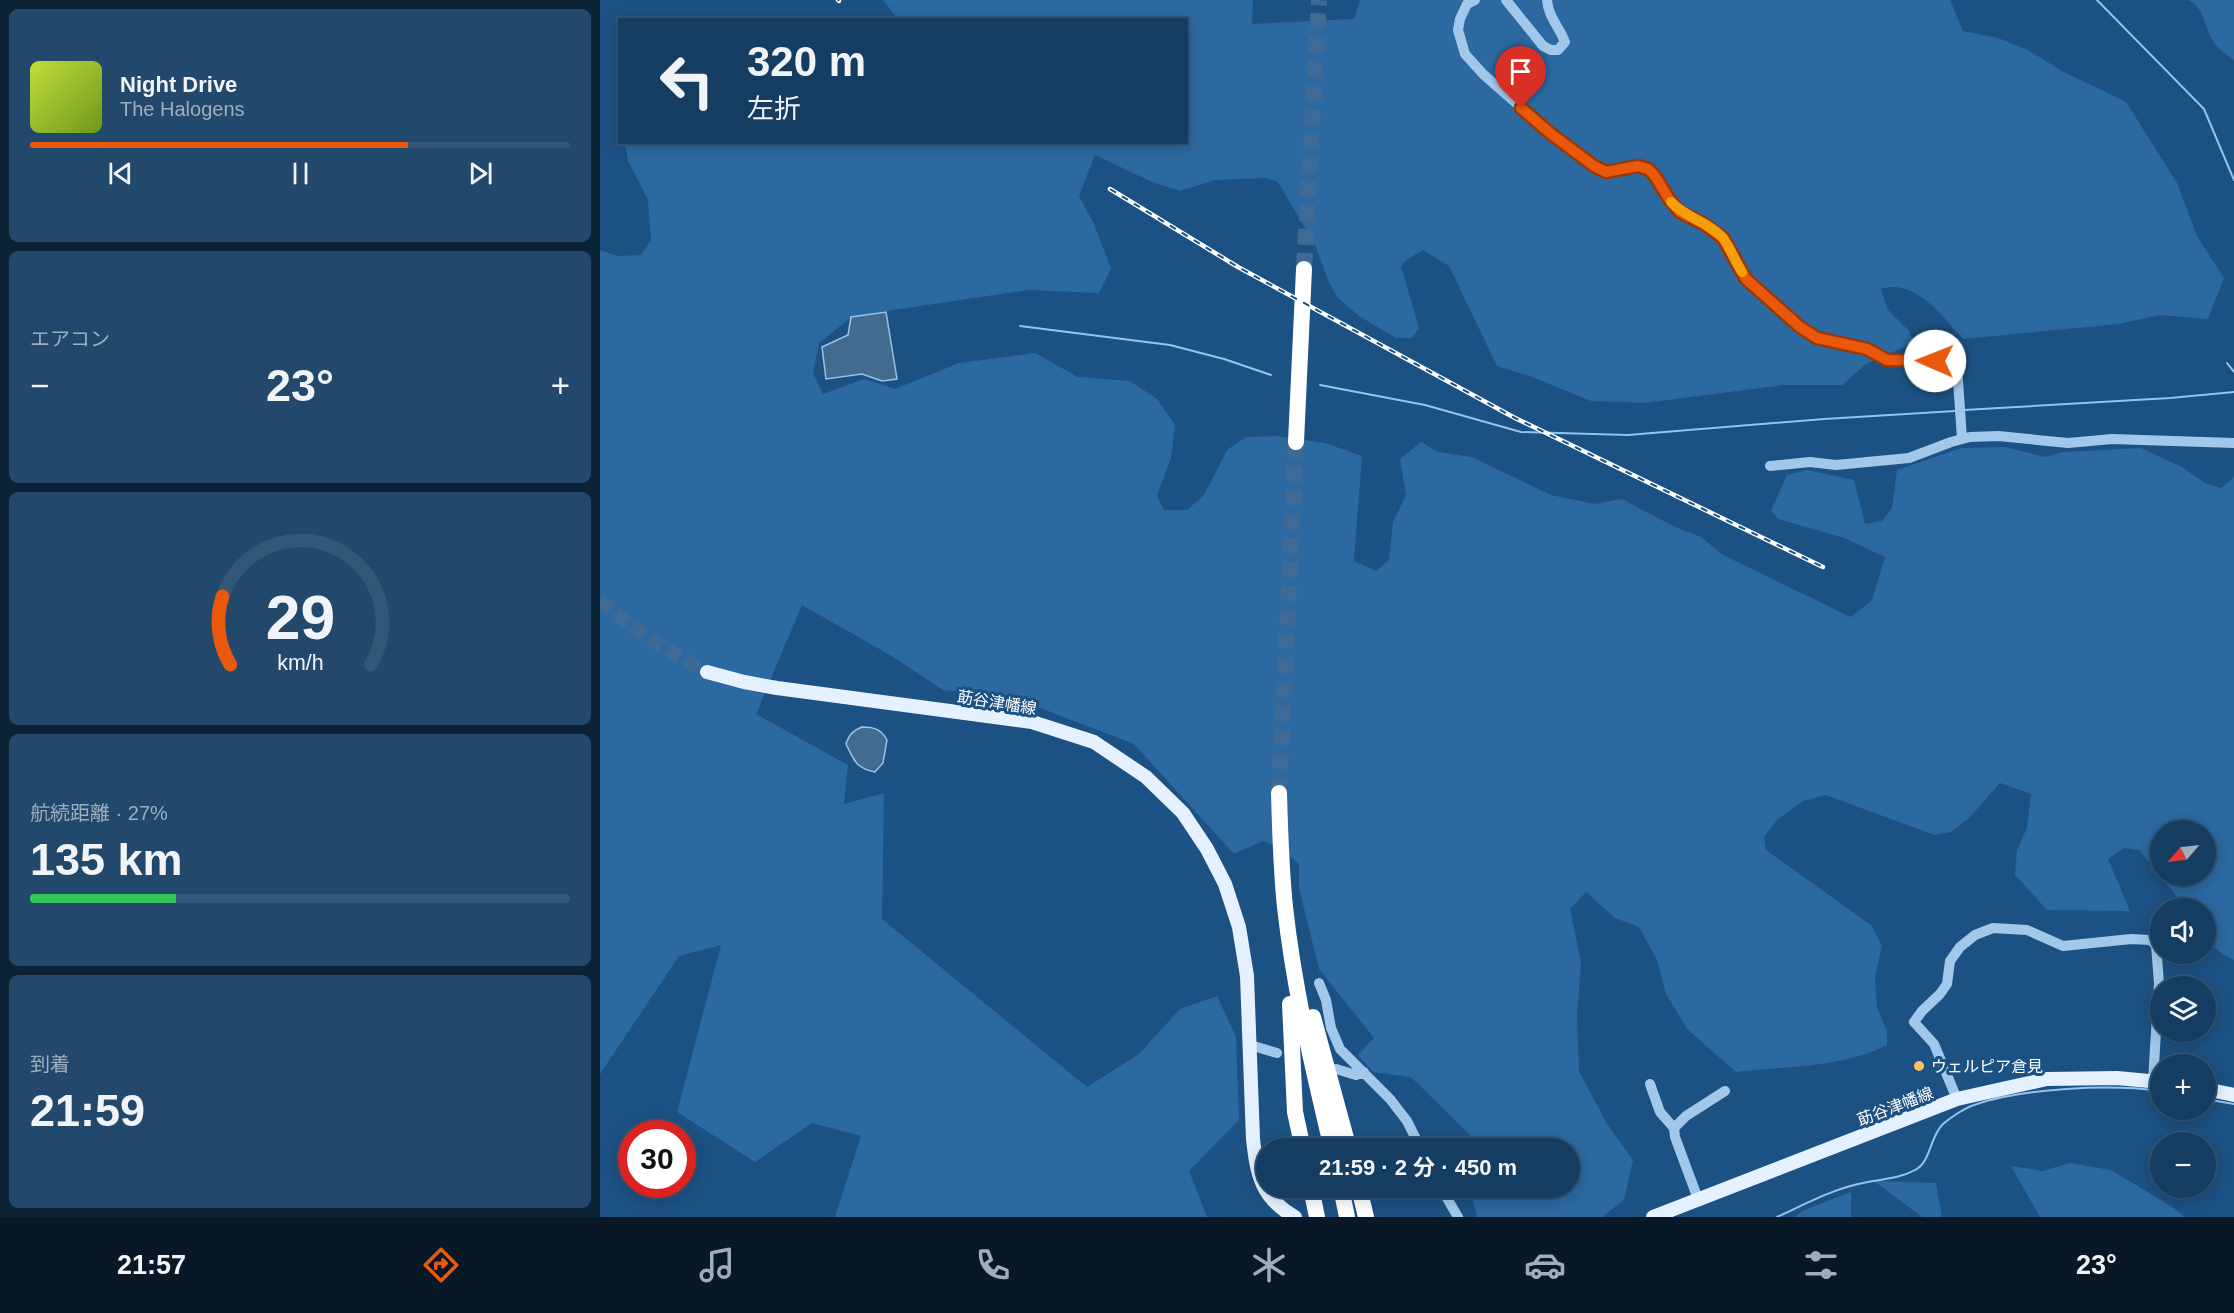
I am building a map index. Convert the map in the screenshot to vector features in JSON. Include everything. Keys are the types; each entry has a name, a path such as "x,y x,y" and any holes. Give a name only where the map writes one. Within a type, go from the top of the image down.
{"highway":[{"path":"1296,442 1304,269"},
{"path":"1279,793 1283,882 1292,960 1303,1023 1329,1138"},
{"path":"1283,882 1310,1006 1345,1138"},
{"path":"1292,960 1287,974 1292,1023 1295,1112 1301,1138"},
{"path":"1313,1198 1317,1217"},
{"path":"1343,1198 1347,1216"},
{"path":"1361,1198 1366,1217"}],"main road":[{"name":"莇谷津幡線","path":"707,672 777,688 1032,722 1094,742 1146,777 1183,813 1207,849 1225,884 1239,927 1247,976 1253,1138 1256,1162 1265,1191 1273,1202 1295,1217"},
{"name":"莇谷津幡線","path":"1653,1217 1957,1099 2047,1078 2117,1078 2150,1081"},
{"path":"2216,1091 2234,1095"}],"street":[{"path":"1475,0 1467,4 1458,30 1465,54 1483,74 1550,133 1594,166 1606,172 1638,166 1648,169 1680,212 1704,224 1723,238 1746,279 1800,327 1817,338 1867,349 1887,360 1935,361 1957,366 1962,439"},
{"path":"1506,0 1543,46 1551,50 1558,50 1565,42 1561,30 1548,11 1547,0"},
{"path":"1770,466 1810,462 1836,465 1909,458 1962,439 1998,436 2068,443 2112,439 2234,443"},
{"path":"1957,1099 1934,1044 1914,1022 1947,984 1950,961 1960,947 1975,935 1993,928 2026,930 2063,946 2131,939 2150,940 2156,945 2159,983 2158,1054"},
{"path":"1319,983 1326,1000 1331,1028 1340,1050 1390,1099 1407,1121 1416,1138"},
{"path":"1250,1045 1277,1053"},
{"path":"1336,1069 1356,1075 1364,1072"},
{"path":"1650,1084 1660,1112 1674,1128 1675,1137 1698,1199"},
{"path":"1674,1128 1686,1116 1725,1091"},
{"path":"1447,1198 1458,1217"}],"shaded area":[{"path":"883,0 1253,0 1252,24 1354,19 1360,0 1950,0 1963,31 1998,38 2028,50 2062,71 2126,102 2177,183 2197,236 2224,278 2208,319 2160,315 2119,324 1963,339 1937,311 1917,294 1894,287 1881,289 1888,310 1909,331 1914,343 1866,364 1842,385 1783,385 1644,403 1591,401 1532,377 1497,366 1449,266 1423,250 1401,266 1419,328 1412,338 1396,338 1359,316 1338,298 1329,283 1315,245 1278,182 1265,178 1215,180 1180,191 1152,182 1095,155 1079,196 1094,224 1111,269 1099,293 1028,290 853,316 819,343 813,373 823,394 864,379 895,389 959,363 1035,353 1078,377 1130,381 1157,399 1175,425 1171,458 1157,496 1164,510 1187,510 1204,495 1227,450 1246,437 1276,436 1325,443 1362,456 1354,561 1376,571 1389,560 1393,522 1406,495 1400,459 1421,442 1438,452 1472,457 1551,495 1595,504 1622,499 1675,527 1701,537 1723,555 1851,617 1872,600 1885,557 1844,538 1778,519 1771,511 1787,475 1807,470 1854,480 1865,524 1882,521 1892,508 1897,470 1961,448 2005,447 2045,457 2063,452 2141,448 2182,467 2205,483 2221,488 2234,477 2234,960 2216,948 2216,898 2178,898 2169,886 2216,886 2216,820 2150,820 2150,863 2139,850 2124,848 2108,859 2130,911 2047,910 2015,875 2017,850 2027,828 2031,794 2000,783 1969,818 1951,832 1934,835 1826,795 1803,801 1777,820 1764,837 1766,850 1872,926 1882,946 1875,977 1877,1008 1887,1031 1887,1045 1870,1053 1832,1062 1736,1072 1687,1029 1666,994 1657,960 1639,927 1615,918 1586,892 1570,909 1581,962 1577,1016 1579,1071 1607,1124 1633,1160 1624,1200 1602,1217 1477,1217 1472,1198 1580,1198 1580,1138 1473,1138 1411,1077 1373,1072 1358,1055 1374,1038 1319,969 1299,888 1299,864 1280,848 1263,841 1234,854 1134,744 1009,696 943,690 890,655 802,605 756,714 848,765 844,804 884,793 882,919 1087,1087 1139,1054 1180,1009 1217,996 1236,1037 1239,1120 1189,1171 1207,1217 835,1217 861,1136 812,1123 755,1162 696,1124 696,1120 689,1120 677,1112 721,945 679,956 600,1074 600,250 617,256 641,255 651,240 648,200 628,161 625,144 1188,144 1188,18 897,18"},
{"path":"2188,0 2234,0 2234,60 2215,44 2202,14"},
{"path":"886,312 897,379 882,381 862,374 826,379 822,347 848,335 851,317"},
{"path":"862,727 877,729 887,740 883,763 875,772 857,763 846,744 851,734"},
{"path":"2069,1163 2111,1170 2150,1193 2150,1198 2158,1198 2185,1217 2040,1217 2011,1166 2043,1171"},
{"path":"1874,1181 1936,1183 1942,1217 1922,1217"},
{"path":"1851,1192 1851,1217 1795,1217 1802,1211"}],"waterway":[{"path":"2097,0 2204,109 2234,180"},
{"path":"1020,326 1170,345 1224,359 1271,375"},
{"path":"2227,363 2234,372"},
{"path":"1320,385 1425,405 1521,432 1628,435 1955,411"},
{"path":"1964,410 2234,392"},
{"path":"1777,1217 1838,1190 1865,1182 1901,1176 1915,1170 1924,1161 1935,1135 1943,1124 1974,1105 1993,1099 2041,1091 2092,1088 2150,1090"},
{"path":"2216,1101 2234,1104"}],"tunnel":[{"path":"1304,269 1319,0"},
{"path":"1279,793 1296,442"},
{"path":"600,600 651,639 707,672"}],"railway":[{"path":"1110,189 1238,267 1515,418 1823,567"}],"slow traffic":[{"path":"1671,202 1680,212 1704,224 1723,238 1742,272"}],"place":[{"name":"ウェルピア倉見","path":"1919,1066"}],"route":[{"path":"1521,108 1550,133 1585,157 1594,166 1606,172 1627,170 1638,166 1648,169 1680,212 1704,224 1723,238 1746,279 1800,327 1817,338 1867,349 1887,360 1935,361"}]}
